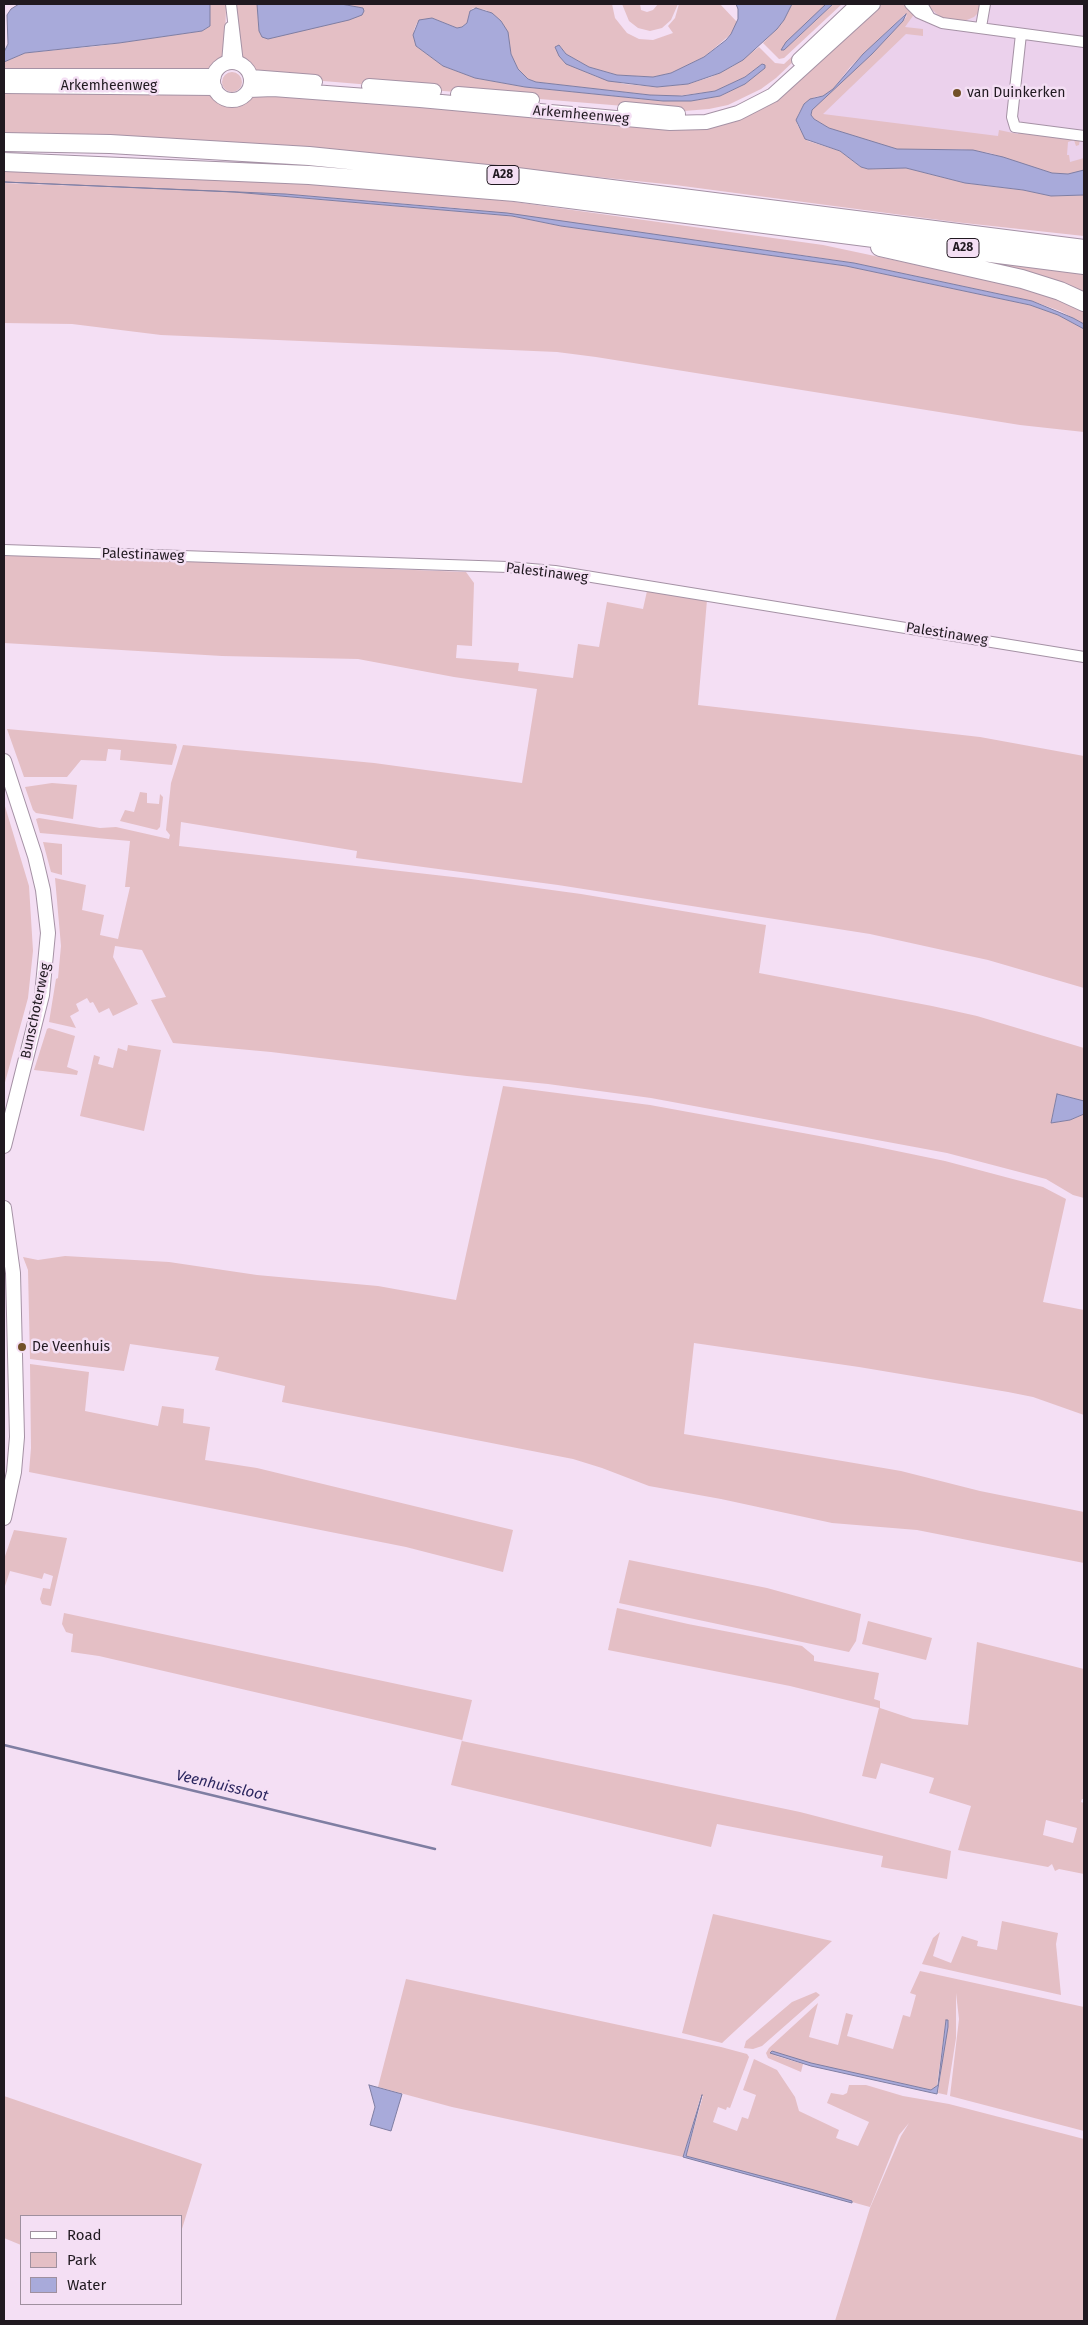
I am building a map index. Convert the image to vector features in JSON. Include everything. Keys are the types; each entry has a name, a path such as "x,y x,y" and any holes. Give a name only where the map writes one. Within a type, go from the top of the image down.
{"highway":[{"name":"A28","path":"4,142 110,144 308,156 517,177 1084,249"},
{"name":"A28","path":"4,162 309,175 515,192 842,232 1084,265"},
{"name":"A28","path":"842,232 889,250 1037,283 1084,302"}],"main road":[{"name":"Arkemheenweg","path":"250,84 410,89 671,114 697,114 728,107 763,91 778,80 858,4"},
{"name":"Arkemheenweg","path":"250,84 273,89 670,123 706,122 738,113 773,95 873,4"},
{"path":"233,63 246,69 250,84 241,98 235,100 223,98 215,82 219,68 233,63"},
{"name":"Arkemheenweg","path":"4,76 215,82"},
{"name":"Arkemheenweg","path":"4,86 215,82"},
{"name":"Bunschoterweg","path":"4,761 35,856 43,890 48,933 42,995 4,1146"},
{"path":"4,1208 13,1273 17,1419 16,1457 4,1518"}],"street":[{"path":"231,4 233,63"},
{"path":"910,4 919,13 942,23 1084,42"},
{"path":"922,4 929,16"},
{"path":"981,27 985,4"},
{"path":"1021,34 1012,117 1015,127 1084,136"},
{"name":"Palestinaweg","path":"4,550 508,567 555,571 1084,657"}],"shaded area":[{"path":"916,4 1084,4 1084,186 866,157 807,108"}],"green space":[{"path":"210,4 226,4 225,51 223,58 212,69 4,73 4,62 25,53 98,46 202,31 210,26"},
{"path":"235,4 257,4 259,31 363,8 341,4 612,4 615,18 627,33 639,39 653,40 673,33 668,26 675,18 679,4 720,4 737,22 731,34 704,57 671,73 653,77 617,75 589,67 566,54 560,46 555,47 564,62 597,77 624,84 657,87 688,84 711,77 733,66 759,47 775,63 784,64 848,4 854,4 776,78 761,89 728,105 709,109 684,111 263,76 255,72 240,54","holes":["473,8 486,10 501,21 507,32 511,54 518,69 528,79 536,82 650,95 677,96 715,91 745,77 762,64 765,67 745,84 720,96 691,101 663,101 525,87 475,78 443,66 416,46 414,30 417,23 432,18 457,28 467,23 470,11"]},
{"path":"622,4 640,4 641,10 647,12 653,10 658,4 678,4 671,20 662,28 650,31 638,28 629,21"},
{"path":"792,4 826,4 784,50 833,4 842,4 784,58 779,59 763,43 784,20"},
{"path":"878,4 904,4 909,7 915,13 905,27 923,29 923,36 906,34 823,114 998,136 999,130 1018,134 1019,131 1080,139 1079,145 1076,146 1074,140 1068,142 1067,155 1069,155 1070,162 1084,158 1084,170 1068,174 1052,173 990,153 961,149 897,149 829,128 814,119 811,115 812,110 872,54 903,21 907,16 905,14 850,67 833,89 823,96 815,97 804,104 798,115 797,124 808,141 840,151 861,167 868,169 906,168 965,183 1023,190 1051,196 1084,195 1084,236 955,222 675,185 403,157 4,136 4,89 212,94 224,103 234,105 244,102 254,94 667,125 743,114"},
{"path":"926,4 981,4 980,11 974,17 962,22 940,17"},
{"path":"232,72 239,75 242,82 239,89 232,92 225,89 222,82 225,75"},
{"path":"4,169 282,182 508,201 823,245 1035,290 1084,310 1084,324 1060,311 1032,301 854,263 808,256 467,209 285,194 4,182"},
{"path":"4,183 234,192 512,216 561,226 846,266 1030,305 1058,315 1084,329 1084,432 1020,425 557,352 161,335 72,324 4,323"},
{"path":"937,255 1084,274 1084,298"},
{"path":"4,554 466,572 474,583 472,646 457,645 456,658 519,663 518,671 573,678 578,644 599,647 607,602 643,609 647,591 707,600 698,705 980,737 1084,756 1084,988 988,960 870,934 558,885 356,858 357,851 181,822 179,846 471,879 581,894 766,925 759,973 977,1016 1084,1048 1084,1101 1057,1094 1051,1123 1070,1120 1084,1114 1084,1198 1073,1195 1046,1179 947,1153 651,1098 548,1084 271,1052 173,1043 151,1000 166,997 142,950 115,946 113,957 138,1004 113,1016 109,1008 99,1013 93,1002 90,1003 87,998 76,1004 79,1011 70,1016 76,1028 49,1022 56,979 58,978 61,946 55,878 86,885 82,910 104,915 100,935 118,939 130,887 125,887 130,841 40,833 36,819 100,828 116,827 169,839 170,835 166,830 171,783 183,745 374,763 522,783 537,689 454,677 358,659 222,656 4,643"},
{"path":"7,729 176,744 177,747 172,765 120,760 121,750 108,749 106,761 81,760 67,777 24,777"},
{"path":"52,783 77,785 73,819 36,813 33,810 25,787"},
{"path":"140,792 147,793 147,803 159,804 160,794 163,797 160,827 157,830 120,821 125,810 134,812"},
{"path":"4,803 29,886 33,951 28,998 4,1086"},
{"path":"43,842 62,844 62,875 51,872"},
{"path":"47,1029 75,1036 67,1067 78,1071 77,1075 34,1070"},
{"path":"128,1045 161,1050 144,1131 80,1116 94,1055 100,1057 98,1064 113,1068 118,1048 127,1051"},
{"path":"503,1086 650,1105 863,1144 945,1161 1043,1187 1066,1199 1043,1302 1084,1310 1084,1415 1033,1397 1008,1392 859,1367 694,1343 684,1434 901,1471 980,1491 1084,1512 1084,1563 917,1530 832,1523 721,1499 649,1486 573,1459 282,1402 285,1386 215,1370 219,1357 130,1344 124,1371 30,1359 28,1270 23,1257 38,1260 65,1256 169,1262 257,1275 378,1286 456,1300"},
{"path":"30,1364 89,1372 85,1411 158,1426 162,1406 184,1409 183,1423 210,1427 205,1460 257,1468 513,1530 503,1572 406,1547 29,1472 31,1448"},
{"path":"14,1530 67,1538 51,1606 42,1604 40,1599 43,1588 50,1589 53,1576 44,1573 42,1579 10,1571 4,1589 4,1559"},
{"path":"629,1560 767,1588 861,1614 856,1641 849,1652 619,1603"},
{"path":"617,1608 802,1646 814,1656 814,1661 879,1673 874,1699 880,1701 880,1708 913,1719 968,1725 977,1642 1084,1669 1084,1799 1081,1802 1084,1803 1084,1874 1059,1869 1055,1871 1052,1864 1048,1867 958,1850 971,1806 929,1793 934,1778 881,1763 876,1779 862,1776 879,1708 790,1686 608,1650","holes":["1046,1820 1077,1828 1073,1843 1043,1835"]},
{"path":"64,1613 472,1700 462,1741 800,1812 951,1851 947,1879 881,1867 883,1856 717,1824 711,1847 451,1785 462,1740 99,1656 71,1652 73,1634 66,1632 62,1624"},
{"path":"868,1621 932,1638 926,1660 862,1644"},
{"path":"713,1914 832,1941 722,2043 682,2033"},
{"path":"1002,1921 1058,1933 1056,1944 1061,1995 922,1964 933,1938 940,1932 933,1956 951,1963 962,1936 978,1941 977,1946 997,1950"},
{"path":"920,1971 1084,2007 1084,2131 950,2096 959,2019 956,1993 956,2038 947,2095 938,2093 948,2020 946,2020 937,2085 931,2090 773,2055 803,2064 801,2072 768,2058 766,2053 769,2048 818,2003 809,2037 838,2045 846,2013 853,2015 847,2036 893,2049 903,2015 910,2017 916,1995 910,1993"},
{"path":"406,1979 747,2054 749,2057 730,2108 727,2107 726,2110 718,2107 713,2122 737,2131 742,2117 748,2119 756,2095 743,2090 754,2059 777,2070 795,2097 799,2111 839,2130 836,2138 858,2146 869,2122 827,2103 831,2093 843,2095 847,2093 849,2085 866,2085 903,2096 949,2104 1084,2139 1084,2321 835,2321 870,2208 901,2136 909,2123 899,2135 870,2207 686,2156 703,2096 701,2096 699,2102 683,2157 452,2107 378,2087"},
{"path":"816,1992 820,1995 762,2046 753,2049 744,2048 746,2041 792,2002"},
{"path":"4,2096 202,2164 182,2229 182,2215 20,2215 20,2245 4,2238"}],"water":[{"path":"19,4 210,4 210,26 202,31 119,43 25,53 4,62 4,52 8,44 7,15 11,9"},
{"path":"257,4 341,4 363,8 364,11 362,15 349,20 268,39 262,37 259,31"},
{"path":"736,4 792,4 777,29 743,60 720,73 688,84 657,87 608,81 566,64 559,56 555,47 559,45 566,54 589,67 617,75 653,77 671,73 704,57 726,40 738,19"},
{"path":"826,4 833,4 784,50 781,50 786,42"},
{"path":"476,8 492,13 501,21 508,32 511,54 518,69 528,79 536,82 650,95 682,96 715,91 745,77 762,64 765,65 765,68 745,84 720,96 691,101 663,101 525,87 475,78 443,66 416,46 413,35 419,20 432,18 457,28 462,27 467,23 470,11"},
{"path":"906,14 903,21 872,54 812,110 811,115 814,119 829,128 897,149 973,150 1003,157 1052,173 1068,174 1084,170 1084,195 1051,196 1023,190 965,183 906,168 868,169 861,167 840,151 805,139 796,120 804,104 810,99 823,96 833,89 863,54"},
{"path":"4,182 285,194 507,213 854,263 1032,301 1073,318 1084,324 1084,329 1058,315 1030,305 846,266 561,226 512,216 234,192"},
{"path":"1057,1094 1084,1101 1084,1114 1070,1120 1051,1123"},
{"path":"946,2020 948,2020 948,2027 937,2094 811,2066 770,2053 772,2051 811,2063 931,2090 938,2085"},
{"path":"369,2085 402,2094 391,2131 370,2125 375,2107"},
{"path":"702,2095 686,2156 814,2190 852,2201 852,2203 683,2157"}],"waterway":[{"name":"Veenhuissloot","path":"4,1745 435,1849"}],"place":[{"name":"van Duinkerken","path":"957,93"},
{"name":"De Veenhuis","path":"22,1347"}]}
